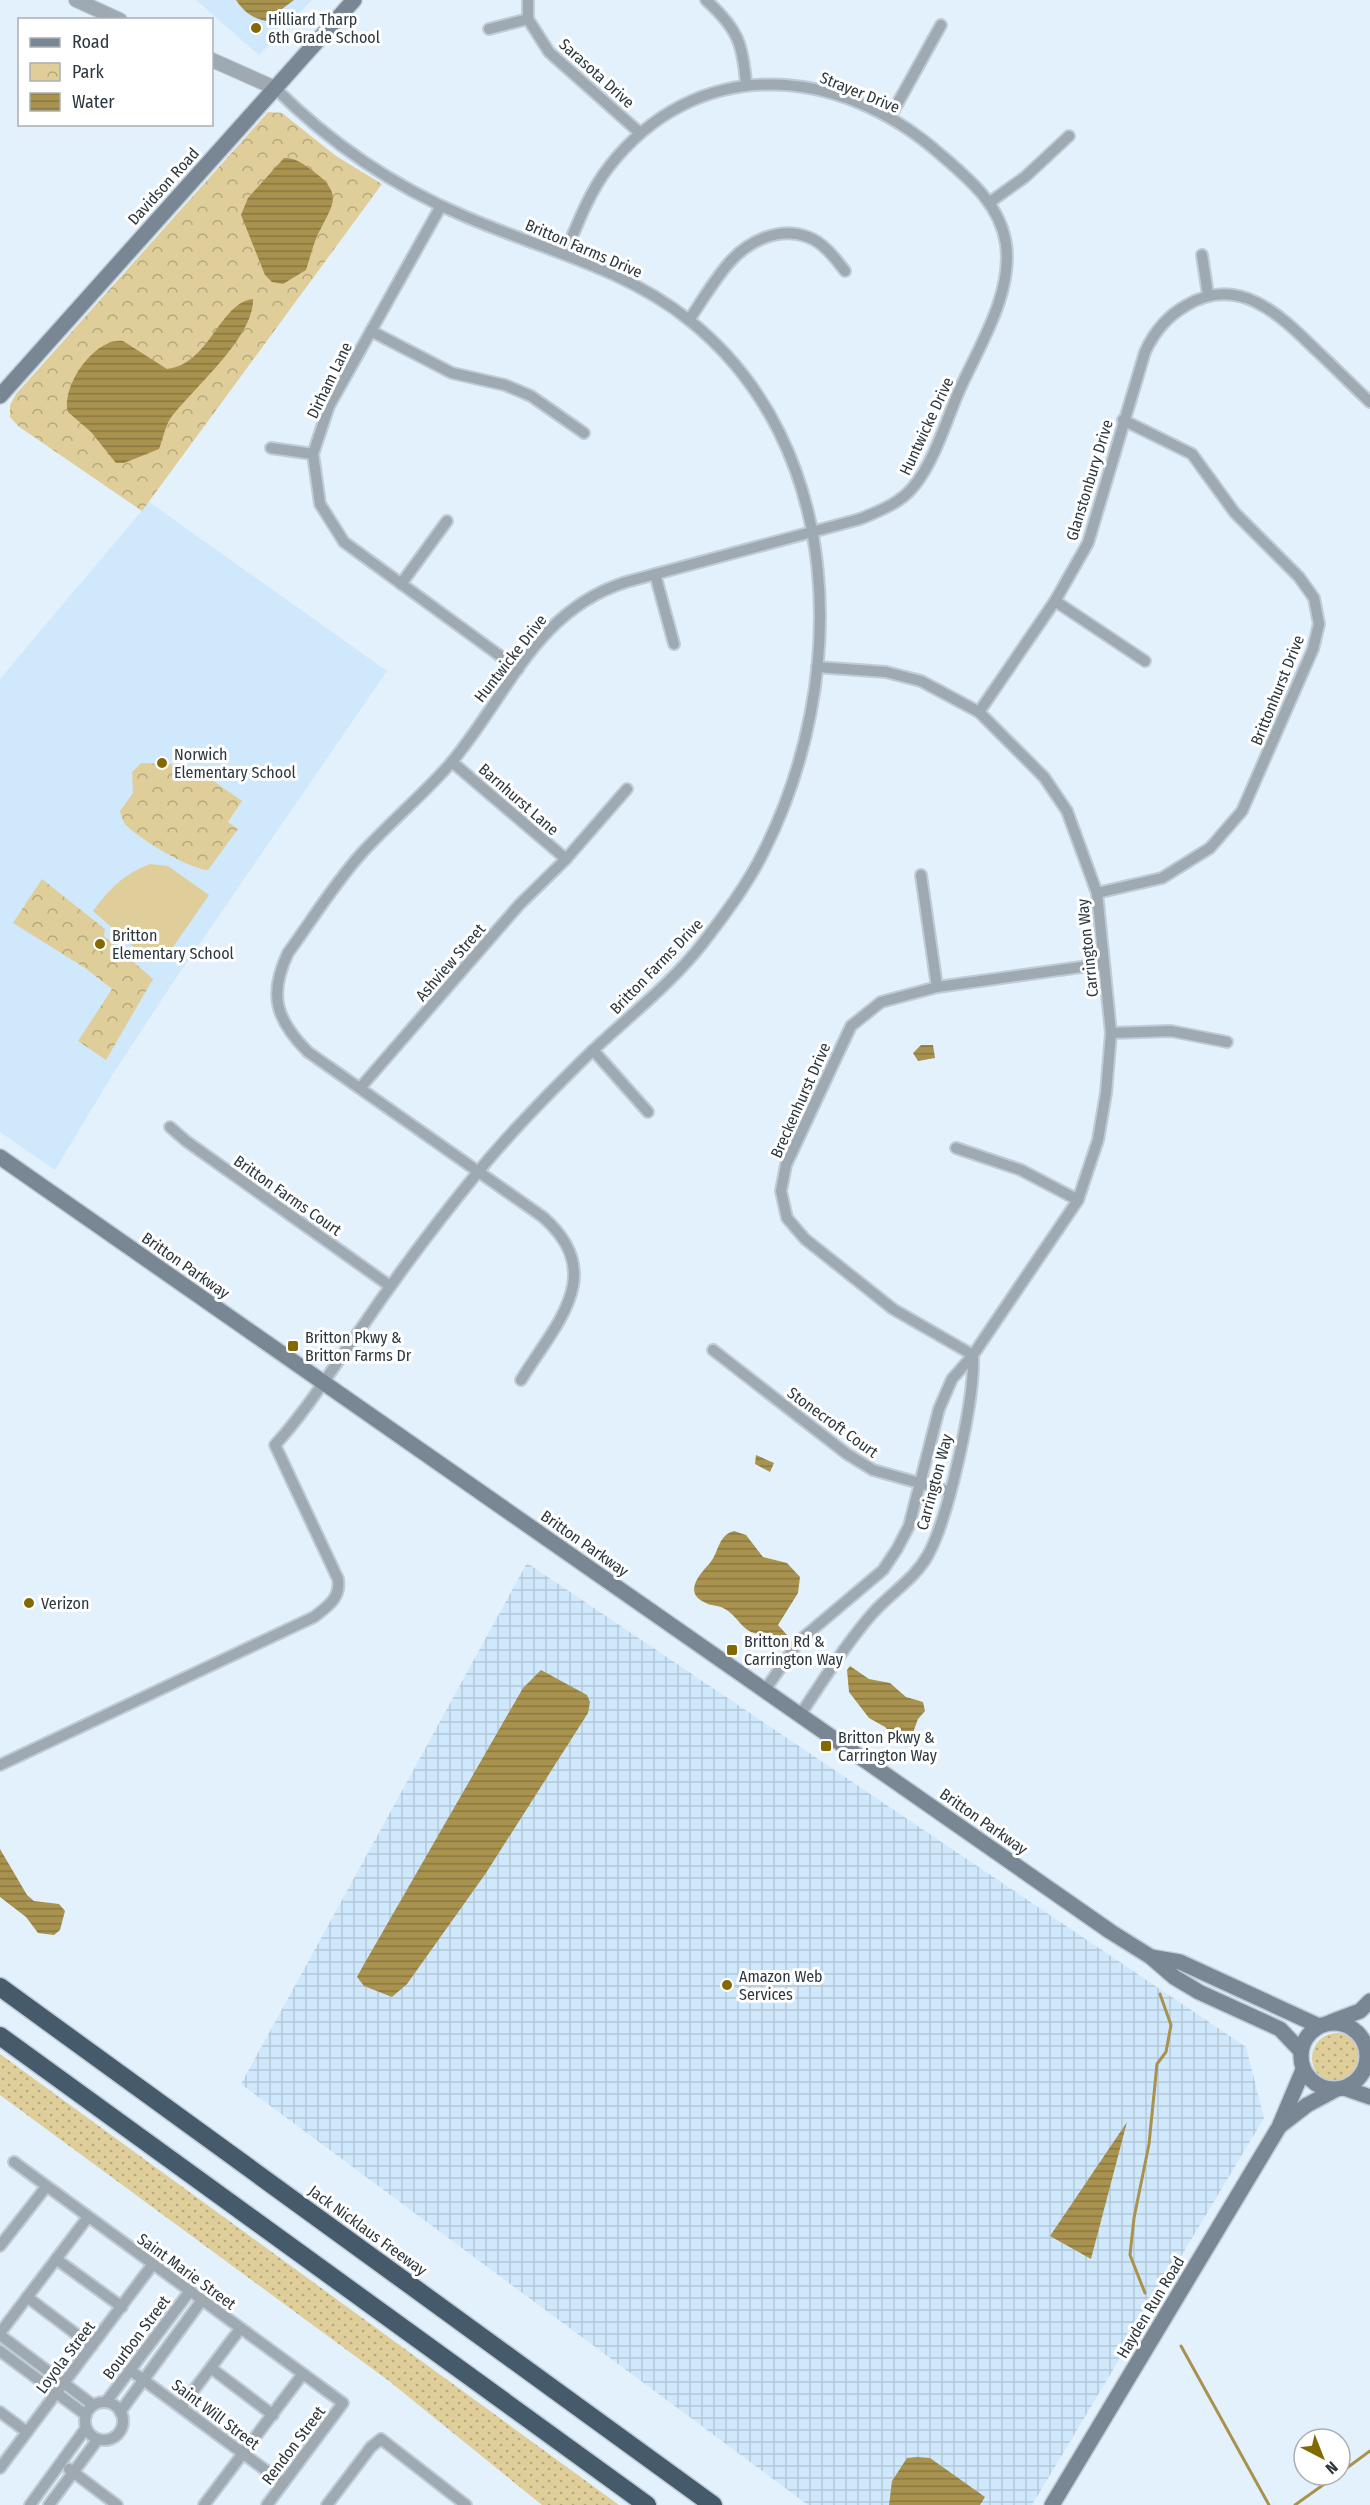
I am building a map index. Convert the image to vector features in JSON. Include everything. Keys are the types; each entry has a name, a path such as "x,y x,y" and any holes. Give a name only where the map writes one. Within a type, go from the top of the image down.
{"highway":[{"name":"Jack Nicklaus Freeway","path":"0,1987 713,2505"},
{"path":"0,2036 647,2505"}],"main road":[{"name":"Davidson Road","path":"0,396 354,0"},
{"name":"Britton Parkway","path":"0,1157 1111,1932 1151,1957 1174,1977 1199,1992 1280,2029 1301,2051"},
{"name":"Britton Parkway","path":"1151,1957 1180,1962 1324,2025"},
{"path":"1370,2001 1360,2011 1310,2032 1301,2051 1303,2070 1316,2085 1370,2097"},
{"path":"1324,2025 1349,2026 1357,2032 1369,2052 1360,2077 1340,2089"},
{"name":"Hayden Run Road","path":"1052,2505 1279,2127 1303,2070"},
{"name":"Hayden Run Road","path":"1279,2127 1307,2105 1340,2089"}],"street":[{"path":"76,0 116,18"},
{"path":"489,29 528,20 528,0"},
{"path":"706,0 739,37 746,84"},
{"name":"Sarasota Drive","path":"528,20 549,52 640,133"},
{"path":"890,117 941,25"},
{"path":"213,60 275,88"},
{"name":"Strayer Drive","path":"565,254 586,207 608,169 640,133 671,111 709,92 746,84 805,86 833,93 890,117 930,145"},
{"name":"Britton Farms Drive","path":"0,1765 314,1617 331,1604 340,1589 338,1579 275,1445 303,1416 323,1382 390,1286 478,1172 515,1130 593,1050 647,1003 699,948 750,876 764,851 793,783 809,720 821,632 814,532 800,479 777,427 755,392 723,352 689,320 633,282 441,206 389,178 342,148 303,117 275,88"},
{"path":"990,202 1025,177 1069,136"},
{"name":"Huntwicke Drive","path":"521,1380 572,1293 576,1276 574,1259 557,1230 308,1052 284,1024 278,1006 276,988 280,971 295,944 361,854 422,795 452,762 550,627 572,607 598,591 860,519 893,504 914,486 926,466 998,302 1007,273 1001,222 990,202 972,182 930,145"},
{"name":"Dirham Lane","path":"441,206 330,406 313,454 320,504 344,542 518,669"},
{"path":"689,320 729,263 751,243 778,234 808,237 829,251 845,271"},
{"path":"1202,255 1208,296 1236,296 1267,307 1285,319 1370,402"},
{"name":"Glanstonbury Drive","path":"979,712 1055,601 1088,543 1123,420 1145,352 1153,335 1178,309 1208,296"},
{"path":"371,331 452,373 505,385 531,396 584,433"},
{"name":"Brittonhurst Drive","path":"1097,893 1162,878 1210,848 1242,811 1313,649 1319,624 1314,598 1299,577 1235,513 1192,454 1123,420"},
{"path":"271,448 313,454"},
{"path":"401,584 447,521"},
{"path":"655,574 674,644"},
{"path":"1055,601 1145,661"},
{"name":"Carrington Way","path":"765,1690 799,1641 883,1570 909,1526 939,1409 952,1379 973,1355 1078,1200 1098,1140 1106,1093 1111,1033 1097,893 1067,811 1044,777 979,712 921,681 886,672 817,667"},
{"name":"Barnhurst Lane","path":"452,762 566,859"},
{"name":"Ashview Street","path":"360,1088 519,904 566,859 627,789"},
{"path":"921,875 937,987"},
{"name":"Breckenhurst Drive","path":"973,1355 893,1309 805,1239 787,1218 781,1191 786,1165 851,1026 881,1002 937,987 1103,964"},
{"path":"1111,1033 1171,1031 1227,1042"},
{"path":"593,1050 648,1112"},
{"name":"Britton Farms Court","path":"170,1127 186,1142 390,1286"},
{"path":"956,1148 1021,1170 1078,1200"},
{"name":"Stonecroft Court","path":"713,1350 847,1454 873,1470 948,1491"},
{"name":"Carrington Way","path":"800,1715 861,1627 912,1577 927,1555 937,1534 948,1491 974,1376 973,1355"},
{"name":"Saint Marie Street","path":"14,2162 343,2403"},
{"path":"0,2246 46,2187"},
{"path":"88,2217 0,2334 93,2405"},
{"path":"56,2259 122,2307"},
{"name":"Loyola Street","path":"0,2468 153,2264"},
{"name":"Bourbon Street","path":"106,2402 190,2291"},
{"path":"27,2297 92,2346"},
{"name":"Bourbon Street","path":"120,2412 202,2300"},
{"path":"181,2407 240,2329"},
{"path":"0,2351 86,2415"},
{"path":"211,2368 273,2415"},
{"name":"Saint Will Street","path":"130,2370 283,2483"},
{"path":"204,2505 302,2375"},
{"path":"30,2505 86,2428 86,2415 93,2405 106,2402 120,2412 122,2425 120,2431 108,2439 98,2439 86,2428"},
{"name":"Rendon Street","path":"267,2505 343,2403"},
{"path":"0,2412 27,2432"},
{"path":"49,2505 98,2439"},
{"path":"327,2505 370,2447 381,2439 466,2505"},
{"path":"62,2463 112,2504"}],"shaded area":[{"name":"Hilliard Tharp 6th Grade School","path":"196,0 312,0 259,55"},
{"name":"Norwich Elementary School","path":"149,502 387,671 172,984 113,1074 55,1170 0,1132 0,679"},
{"path":"527,1563 1246,2047 1264,2118 1032,2505 808,2505 241,2084"}],"green space":[{"path":"268,112 282,113 336,156 382,184 142,511 18,426 10,417 10,405 16,394"},
{"path":"141,763 186,765 195,768 242,801 228,822 238,829 208,870 190,865 165,852 125,824 120,811 133,793 132,772"},
{"path":"150,864 168,866 209,895 164,960 151,962 93,911 118,883 133,872"},
{"path":"42,879 105,929 104,936 153,979 106,1060 78,1041 112,989 85,968 13,923"},
{"path":"1337,2033 1355,2040 1362,2058 1355,2076 1337,2083 1319,2076 1312,2058 1319,2040"},
{"path":"0,2054 619,2505 542,2505 389,2381 0,2095"}],"water":[{"path":"236,0 294,0 266,21 249,14"},
{"path":"284,158 300,162 323,179 329,186 333,200 316,238 306,270 283,284 272,282 265,275 241,215 248,198"},
{"path":"253,299 251,314 244,330 220,362 170,419 159,449 124,463 116,463 91,432 68,412 67,401 75,377 91,355 102,347 112,342 123,341 167,369 182,365 204,345 232,310"},
{"path":"921,1045 933,1045 935,1058 918,1061 913,1053"},
{"path":"756,1455 774,1463 770,1472 755,1464"},
{"path":"734,1531 746,1535 763,1557 787,1563 800,1577 798,1593 778,1625 787,1635 782,1641 751,1632 727,1610 706,1603 695,1594 695,1583 698,1578 713,1559 725,1536"},
{"path":"850,1666 869,1679 890,1683 906,1697 923,1702 925,1711 918,1719 911,1738 899,1741 885,1727 869,1718 849,1692 847,1670"},
{"path":"541,1670 587,1695 590,1702 588,1713 486,1873 407,1984 392,1997 364,1986 357,1977 363,1966 523,1688"},
{"path":"0,1849 27,1895 34,1901 59,1904 65,1911 60,1930 54,1935 38,1933 26,1917 0,1897"},
{"path":"1127,2122 1091,2259 1050,2236"},
{"path":"907,2458 930,2458 985,2497 980,2505 889,2505 892,2481"}],"waterway":[{"path":"1145,2293 1130,2255 1134,2218 1149,2144 1157,2064 1166,2052 1171,2025 1160,1994"},
{"path":"1181,2346 1269,2505"},
{"path":"1352,2464 1370,2451"},
{"path":"1295,2505 1320,2487"}],"place":[{"name":"Hilliard Tharp 6th Grade School","path":"256,28"},
{"name":"Norwich Elementary School","path":"162,763"},
{"name":"Britton Elementary School","path":"100,944"},
{"name":"Britton Pkwy & Britton Farms Dr","path":"293,1346"},
{"name":"Verizon","path":"29,1603"},
{"name":"Britton Rd & Carrington Way","path":"732,1650"},
{"name":"Britton Pkwy & Carrington Way","path":"826,1746"},
{"name":"Amazon Web Services","path":"727,1985"}]}
